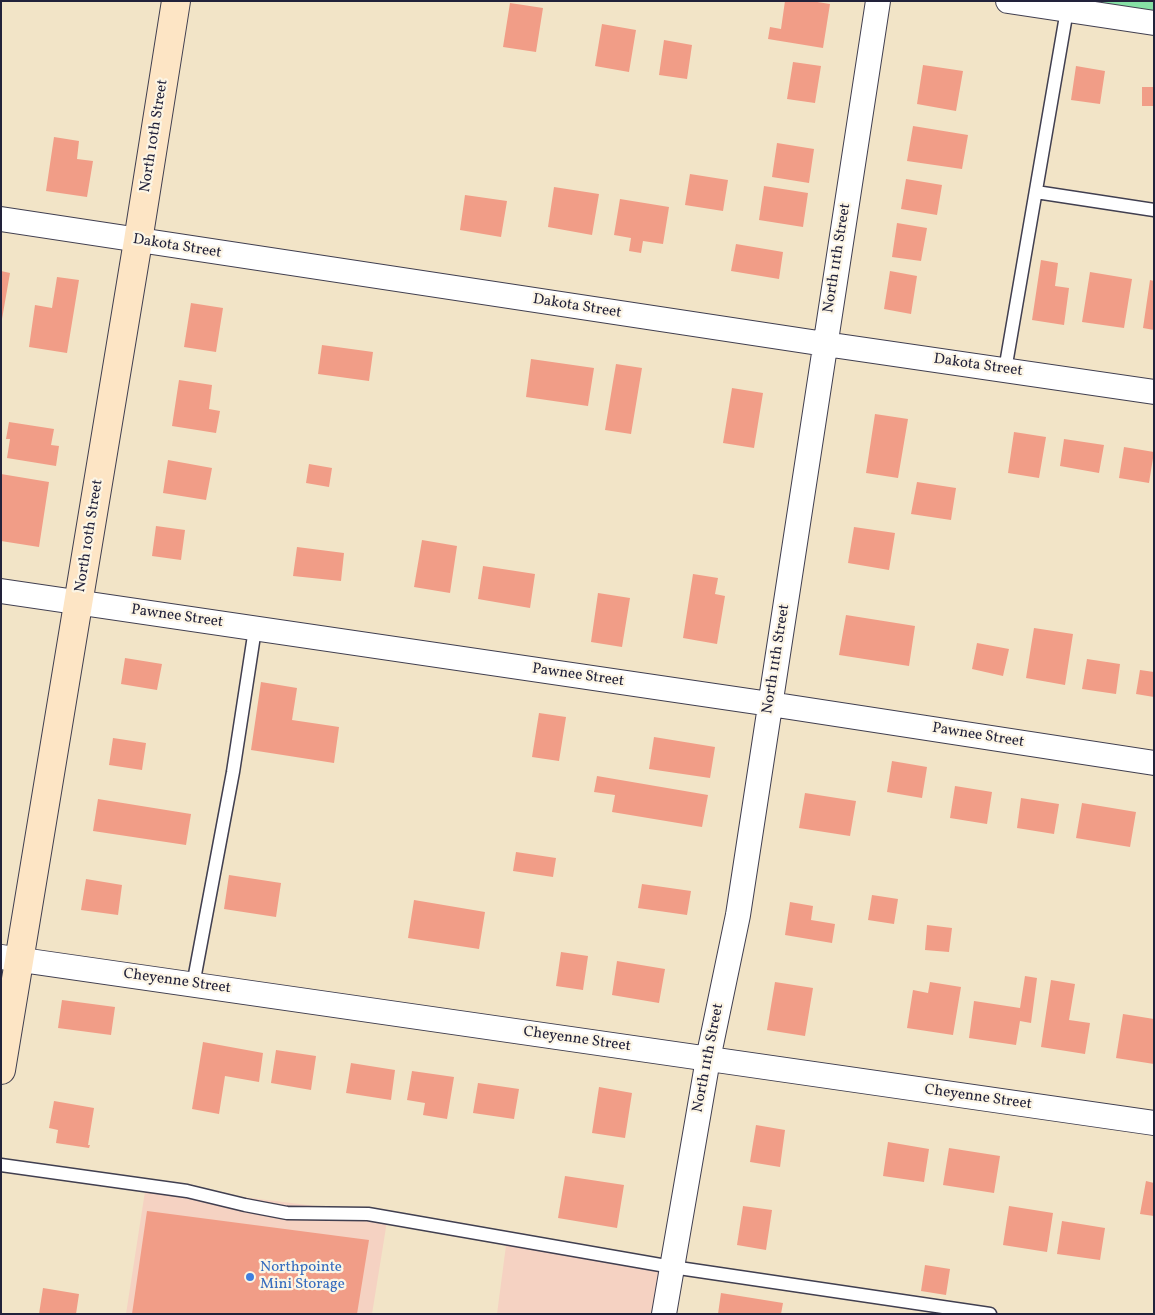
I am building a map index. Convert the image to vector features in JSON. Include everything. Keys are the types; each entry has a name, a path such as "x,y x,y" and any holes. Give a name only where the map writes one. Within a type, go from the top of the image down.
{"street":[{"name":"North 10th Street","path":"1,1070 11,958 79,603 176,1"},
{"name":"North 11th Street","path":"664,1314 708,1059 738,915 878,1"},
{"path":"1008,1 1154,23"},
{"name":"Dakota Street","path":"1,219 1154,392"},
{"name":"Pawnee Street","path":"1,591 770,704 1154,763"},
{"name":"Cheyenne Street","path":"11,958 1154,1123"}],"lane":[{"path":"1005,370 1068,10"},
{"path":"1036,192 1154,210"},
{"path":"193,984 233,772 255,629"},
{"path":"1,1165 187,1191 288,1213 368,1214 672,1267 990,1314"}],"shaded area":[{"name":"Northpointe Mini Storage","path":"146,1185 388,1215 372,1314 126,1314"},
{"path":"507,1238 673,1259 664,1314 497,1314"}],"green space":[{"path":"1036,1 1154,1 1154,23"}],"building":[{"path":"785,1 811,1 830,4 823,48 768,39 770,27 781,29"},
{"path":"510,3 543,8 536,52 503,47"},
{"path":"602,24 636,30 629,72 595,66"},
{"path":"664,40 692,45 687,79 659,75"},
{"path":"793,62 821,66 815,103 787,99"},
{"path":"923,65 963,71 956,111 917,104"},
{"path":"1076,66 1105,71 1100,104 1071,100"},
{"path":"1142,87 1154,87 1154,106 1142,106"},
{"path":"913,126 968,135 962,169 907,161"},
{"path":"54,137 79,141 77,159 93,161 87,197 46,191"},
{"path":"777,143 814,149 809,183 772,177"},
{"path":"690,174 728,180 723,211 685,205"},
{"path":"906,179 942,185 937,215 901,209"},
{"path":"764,186 808,193 803,227 759,220"},
{"path":"554,187 599,194 592,235 548,227"},
{"path":"465,195 507,201 501,237 460,230"},
{"path":"620,199 669,207 663,244 643,241 641,253 629,251 631,238 614,235"},
{"path":"897,223 927,228 921,261 892,257"},
{"path":"736,244 783,252 779,279 731,271"},
{"path":"1041,260 1058,263 1055,286 1069,288 1064,325 1032,320"},
{"path":"1,271 10,273 2,319 1,319"},
{"path":"890,271 917,276 911,314 884,309"},
{"path":"1090,272 1132,279 1124,328 1082,322"},
{"path":"57,277 79,280 67,353 29,347 35,305 52,308"},
{"path":"1150,280 1154,281 1154,330 1143,328"},
{"path":"191,303 223,308 216,352 184,347"},
{"path":"322,345 373,352 369,381 318,374"},
{"path":"531,359 594,368 588,406 526,397"},
{"path":"616,364 642,368 631,434 605,430"},
{"path":"179,380 212,385 209,409 220,411 216,433 172,426"},
{"path":"732,388 763,393 754,448 723,443"},
{"path":"875,414 908,419 898,478 866,473"},
{"path":"9,422 54,429 51,445 59,446 56,466 7,458 10,439 6,439"},
{"path":"1014,432 1046,437 1039,478 1008,473"},
{"path":"1064,439 1104,445 1099,473 1060,466"},
{"path":"1124,447 1154,452 1149,483 1119,478"},
{"path":"168,460 212,468 206,500 163,493"},
{"path":"309,464 332,468 329,487 306,483"},
{"path":"1,474 49,482 39,547 1,541"},
{"path":"917,482 956,488 951,520 911,514"},
{"path":"156,526 185,530 181,560 152,556"},
{"path":"854,527 895,533 889,570 848,563"},
{"path":"422,540 457,546 450,593 414,587"},
{"path":"297,547 344,553 341,581 293,576"},
{"path":"483,566 535,574 530,608 478,599"},
{"path":"693,574 718,578 715,594 725,596 717,644 683,638"},
{"path":"598,593 630,598 622,647 591,642"},
{"path":"846,615 915,626 909,666 839,655"},
{"path":"1034,628 1073,634 1065,685 1026,678"},
{"path":"977,643 1009,649 1003,676 972,669"},
{"path":"125,658 162,664 157,690 121,684"},
{"path":"1087,659 1120,664 1116,694 1082,689"},
{"path":"1140,670 1154,672 1154,697 1136,694"},
{"path":"261,682 297,688 292,720 339,727 334,763 251,750"},
{"path":"539,713 566,717 559,761 532,757"},
{"path":"654,737 715,747 710,778 649,769"},
{"path":"113,738 146,743 142,770 109,765"},
{"path":"892,761 927,767 922,798 887,792"},
{"path":"597,776 708,795 702,827 612,812 615,795 594,792"},
{"path":"955,786 992,792 987,824 950,818"},
{"path":"805,793 856,801 850,836 799,828"},
{"path":"1021,798 1059,804 1054,834 1017,828"},
{"path":"98,799 191,814 186,845 93,831"},
{"path":"1082,803 1136,812 1130,847 1076,838"},
{"path":"516,852 556,858 553,877 513,871"},
{"path":"229,875 281,883 276,917 224,909"},
{"path":"86,879 122,885 118,915 81,910"},
{"path":"642,884 691,891 687,915 638,908"},
{"path":"872,895 898,899 894,924 868,920"},
{"path":"414,900 485,912 479,949 408,938"},
{"path":"790,902 813,906 811,920 835,924 832,943 785,935"},
{"path":"927,925 952,928 949,952 925,950"},
{"path":"561,952 588,956 583,990 556,986"},
{"path":"617,961 665,969 659,1003 612,995"},
{"path":"1025,976 1037,978 1031,1023 1020,1021 1016,1045 969,1038 974,1001 1020,1008"},
{"path":"1051,980 1075,984 1069,1020 1090,1023 1085,1054 1041,1047"},
{"path":"775,982 813,988 805,1036 767,1030"},
{"path":"930,982 961,987 953,1035 907,1028 913,990 928,993"},
{"path":"62,1000 115,1007 111,1035 58,1028"},
{"path":"1123,1014 1154,1019 1154,1064 1116,1058"},
{"path":"203,1042 263,1053 259,1082 225,1076 219,1114 192,1109"},
{"path":"276,1050 316,1056 311,1090 271,1083"},
{"path":"351,1063 395,1070 391,1100 346,1093"},
{"path":"412,1071 454,1077 447,1119 423,1115 425,1103 407,1100"},
{"path":"478,1083 519,1089 514,1119 473,1113"},
{"path":"599,1087 632,1093 625,1138 592,1133"},
{"path":"54,1101 94,1108 89,1148 56,1143 58,1130 49,1128"},
{"path":"756,1125 785,1130 780,1167 750,1162"},
{"path":"888,1142 929,1149 924,1182 883,1176"},
{"path":"949,1148 1000,1156 994,1193 943,1185"},
{"path":"565,1176 624,1185 617,1228 558,1218"},
{"path":"1146,1181 1154,1183 1154,1216 1140,1214"},
{"path":"743,1206 772,1210 766,1250 737,1245"},
{"path":"1009,1206 1053,1213 1047,1252 1003,1245"},
{"name":"Northpointe Mini Storage","path":"147,1211 369,1240 357,1314 132,1314"},
{"path":"1062,1221 1105,1228 1100,1260 1057,1254"},
{"path":"925,1265 950,1269 946,1295 921,1291"},
{"path":"43,1288 79,1294 76,1314 39,1314"},
{"path":"721,1293 783,1303 781,1314 718,1314"}],"place":[{"name":"Northpointe Mini Storage","path":"250,1277"}]}
